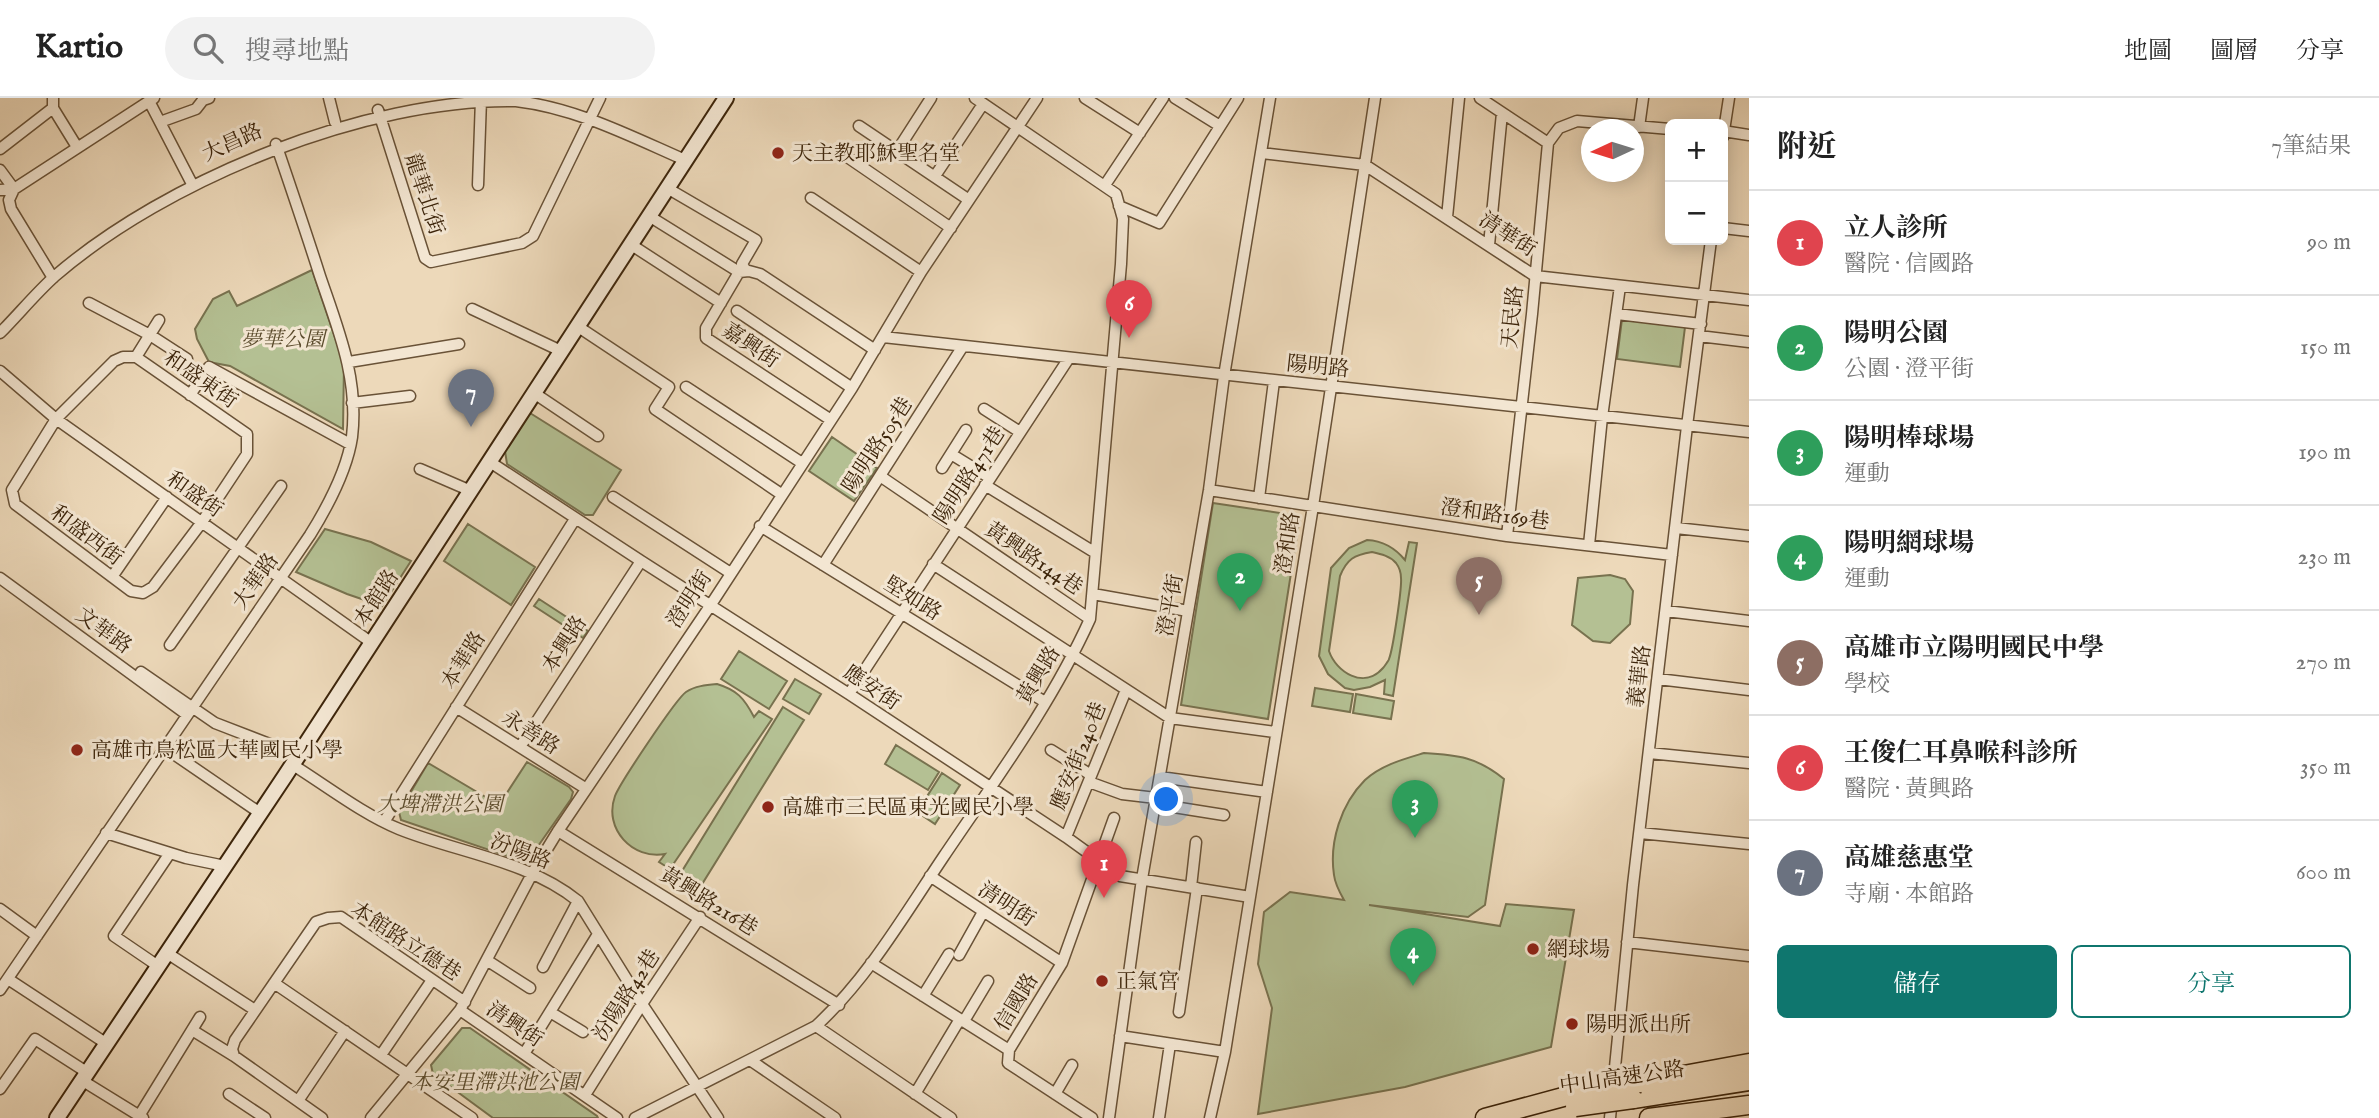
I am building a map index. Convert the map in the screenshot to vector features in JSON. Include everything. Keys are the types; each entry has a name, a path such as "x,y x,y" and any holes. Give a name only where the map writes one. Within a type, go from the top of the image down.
{"highway":[{"path":"1485,1118 1637,1091 1749,1063"},
{"name":"中山高速公路","path":"1637,1091 1749,1081"},
{"name":"中山高速公路","path":"1501,1118 1577,1100"},
{"path":"1649,1118 1749,1105"}],"street":[{"path":"160,122 196,109 202,100 209,98"},
{"path":"329,98 335,122"},
{"path":"590,118 600,98"},
{"name":"本館路","path":"59,1118 726,98"},
{"path":"897,151 931,98"},
{"name":"澄明街","path":"371,1118 462,1006 533,872 558,831 710,606 729,572 852,388 921,272 1037,98"},
{"path":"1085,98 1139,133"},
{"path":"1105,186 1163,98"},
{"path":"1175,98 1220,126"},
{"path":"1119,206 1159,223 1238,98"},
{"name":"澄和路","path":"1210,1118 1225,1052 1313,506 1375,98"},
{"path":"1447,217 1459,98"},
{"path":"1480,98 1548,143 1559,128 1581,121"},
{"path":"1640,119 1643,98"},
{"path":"1725,119 1729,98"},
{"path":"0,190 14,189 152,99 160,122 191,182"},
{"path":"478,185 481,99"},
{"name":"大昌路","path":"0,333 53,278 126,222 191,182 276,144 377,110 418,100 514,99 590,118 685,160"},
{"name":"澄平街","path":"1109,1118 1142,879 1209,490 1224,376 1269,99"},
{"path":"935,176 979,101"},
{"name":"黃興路","path":"635,1118 654,1114 697,1088 816,1026 839,1005 871,963 990,788 1073,656 1090,619 1123,219 1116,194 979,101"},
{"path":"0,149 53,103 77,146"},
{"name":"龍華北街","path":"377,110 425,258 431,262 522,243 533,236 590,118"},
{"path":"1489,245 1503,113"},
{"path":"859,126 969,200"},
{"path":"1644,127 1665,129"},
{"path":"1728,132 1749,135"},
{"name":"天民路","path":"1507,536 1548,143"},
{"name":"大華路","path":"0,990 324,512 345,463 350,444 352,403 349,362 276,144"},
{"path":"840,152 951,228"},
{"name":"清華街","path":"1262,153 1365,165 1535,276 1749,300"},
{"path":"0,170 14,189"},
{"name":"嘉興街","path":"667,188 756,240 742,264 742,272 706,328 706,338 831,419"},
{"path":"14,189 9,200 11,209 53,278"},
{"path":"811,198 921,272"},
{"path":"649,216 742,272 760,274 876,350"},
{"path":"1728,229 1749,231"},
{"path":"630,244 721,303"},
{"name":"義華路","path":"1611,1118 1627,942 1687,426 1711,245"},
{"path":"1589,545 1602,416 1620,286"},
{"path":"89,303 187,359"},
{"path":"472,309 561,351"},
{"path":"737,311 852,388"},
{"path":"1617,314 1701,324"},
{"path":"136,358 159,320"},
{"path":"577,326 670,387 655,409 781,494"},
{"path":"1699,336 1749,342"},
{"name":"陽明路","path":"883,337 1749,432"},
{"path":"349,362 459,344"},
{"name":"陽明路505巷","path":"823,565 963,346"},
{"name":"和盛東街","path":"56,419 114,361 123,357 136,358 247,434 247,454 202,522"},
{"name":"陽明路471巷","path":"849,694 1069,358"},
{"path":"190,395 209,367 350,444"},
{"name":"和盛街","path":"0,371 56,419 372,643"},
{"path":"1259,498 1274,381"},
{"path":"686,387 802,463"},
{"path":"534,393 598,436"},
{"path":"352,403 410,396"},
{"path":"984,409 1020,432"},
{"name":"和盛西街","path":"56,419 12,490 15,504 131,591 143,593 153,587 202,522"},
{"path":"942,468 966,430"},
{"path":"951,454 988,482 1094,552"},
{"name":"應安街","path":"490,461 641,562 849,694 1120,876 1250,897"},
{"path":"420,469 471,491"},
{"name":"黃興路144巷","path":"880,476 1090,619"},
{"path":"170,645 281,486"},
{"name":"澄和路169巷","path":"1209,490 1507,536 1672,555"},
{"path":"613,497 729,572"},
{"path":"112,577 167,498"},
{"name":"本華路","path":"384,822 575,519"},
{"name":"堅如路","path":"760,526 1045,702"},
{"path":"1676,528 1749,536"},
{"name":"本興路","path":"520,747 641,562"},
{"path":"933,564 1170,718 1275,732"},
{"name":"文華路","path":"0,578 188,711"},
{"path":"1093,594 1188,611"},
{"path":"1666,611 1749,621"},
{"path":"141,672 188,711"},
{"path":"1658,679 1749,690"},
{"name":"應安街240巷","path":"1066,838 1126,690"},
{"name":"永善路","path":"456,707 585,789"},
{"name":"汾陽路","path":"188,711 295,760 398,829 533,872 565,890 578,901 718,1118"},
{"path":"165,748 260,813"},
{"path":"1051,750 1090,778 1122,794 1224,815"},
{"path":"1649,753 1749,763"},
{"path":"1160,777 1267,792"},
{"name":"信國路","path":"871,963 1009,1050 1062,963 1114,818"},
{"name":"黃興路216巷","path":"558,831 839,1005"},
{"path":"106,833 170,853 225,866"},
{"path":"1640,833 1749,844"},
{"path":"1179,1012 1194,888 1196,842"},
{"path":"170,853 114,936 255,1010"},
{"name":"清明街","path":"930,876 1062,963"},
{"path":"543,967 578,901"},
{"path":"0,909 37,936"},
{"path":"923,996 984,912"},
{"name":"本館路立德巷","path":"234,1056 232,1049 235,1040 255,1010 316,922 328,918 341,917 432,980 462,1006"},
{"name":"汾陽路42巷","path":"585,1095 700,917"},
{"path":"524,1054 598,934"},
{"path":"1627,942 1749,956"},
{"path":"488,961 530,988"},
{"path":"8,979 107,1044"},
{"path":"381,1055 432,980"},
{"path":"915,1094 988,981"},
{"path":"274,983 472,1118"},
{"name":"清興街","path":"462,1006 524,1054 617,1118"},
{"path":"550,1012 583,1032"},
{"path":"0,1089 35,1039 141,1117 200,1017"},
{"path":"816,1026 951,1118"},
{"path":"192,1030 322,1118"},
{"path":"298,1101 345,1031"},
{"path":"1120,1036 1225,1052"},
{"path":"1159,1118 1170,1044"},
{"path":"1009,1050 1008,1063 1092,1118"},
{"path":"750,1060 835,1118"},
{"path":"1055,1094 1072,1065"},
{"path":"229,1094 265,1118"}],"green space":[{"name":"夢華公園","path":"312,270 344,364 343,429 230,366 209,362 195,329 213,299 229,291 237,306"},
{"path":"1622,319 1685,327 1680,367 1617,359"},
{"path":"530,413 621,470 593,515 585,515 507,464 505,451"},
{"path":"832,437 877,468 854,501 809,471"},
{"path":"1213,503 1300,516 1268,719 1181,705"},
{"path":"468,524 535,567 511,605 444,561"},
{"path":"325,529 371,542 411,561 382,606 296,572"},
{"path":"1367,540 1379,542 1389,546 1405,560 1409,542 1417,543 1393,696 1384,694 1385,680 1370,687 1354,690 1345,688 1328,674 1319,656 1331,568 1349,548","holes":["1372,552 1391,559 1399,568 1399,605 1389,660 1376,674 1359,678 1338,666 1329,651 1340,576 1348,562 1356,556"]},
{"path":"1610,575 1625,579 1633,591 1630,624 1610,643 1593,641 1572,625 1578,578"},
{"path":"539,599 588,631 583,638 534,606"},
{"path":"739,651 787,681 769,709 721,679"},
{"path":"795,679 821,694 809,714 783,699"},
{"path":"717,684 739,696 754,717 759,711 772,719 670,869 659,862 665,854 642,852 624,840 613,820 615,796 680,698 693,688"},
{"path":"1315,688 1353,694 1350,712 1312,706"},
{"path":"1356,694 1394,701 1391,719 1353,713"},
{"path":"783,707 804,720 699,889 679,876"},
{"path":"896,745 939,772 928,790 885,764"},
{"path":"1424,753 1467,758 1504,779 1485,905 1468,917 1369,905 1500,926 1506,904 1574,910 1551,1047 1405,1087 1258,1114 1272,1008 1258,964 1264,912 1290,892 1344,900 1335,878 1333,850 1339,824 1349,800 1365,780 1378,770"},
{"name":"大埤滯洪公園","path":"527,762 573,792 571,799 529,859 522,861 401,820 399,812 428,763 499,805"},
{"path":"942,773 960,785 935,824 917,812"},
{"name":"本安里滯洪池公園","path":"462,1028 470,1028 598,1118 493,1118 433,1074 431,1065"}],"place":[{"name":"天主教耶穌聖名堂","path":"778,153"},
{"name":"王俊仁耳鼻喉科診所","path":"1129,338"},
{"name":"高雄慈惠堂","path":"471,427"},
{"name":"陽明公園","path":"1240,611"},
{"name":"高雄市立陽明國民中學","path":"1479,615"},
{"name":"高雄市鳥松區大華國民小學","path":"77,750"},
{"name":"高雄市三民區東光國民小學","path":"768,807"},
{"name":"陽明棒球場","path":"1415,838"},
{"name":"立人診所","path":"1104,898"},
{"name":"網球場","path":"1533,949"},
{"name":"正氣宮","path":"1102,981"},
{"name":"陽明網球場","path":"1413,986"},
{"name":"陽明派出所","path":"1572,1024"}]}
